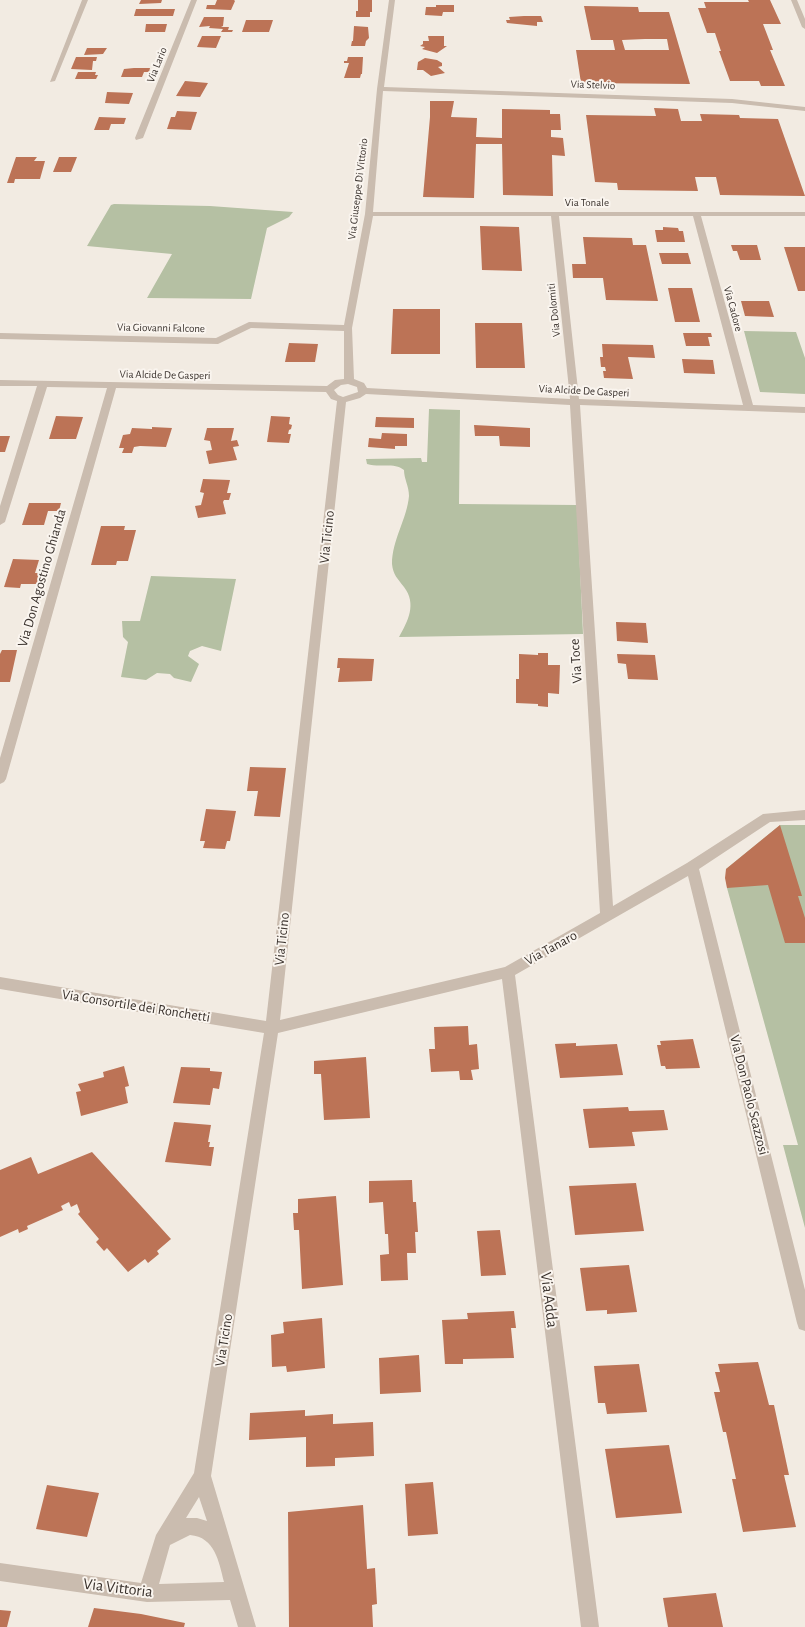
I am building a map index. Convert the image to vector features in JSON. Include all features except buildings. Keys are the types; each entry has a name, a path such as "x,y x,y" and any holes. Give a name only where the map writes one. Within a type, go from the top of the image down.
{"street":[{"path":"52,81 86,0"},
{"name":"Via Lario","path":"139,138 194,0"},
{"name":"Via Giuseppe Di Vittorio","path":"349,380 348,328 369,214 380,89 392,0"},
{"path":"794,0 805,27"},
{"name":"Via Stelvio","path":"380,89 732,101 805,109"},
{"name":"Via Tonale","path":"369,214 805,214"},
{"name":"Via Cadore","path":"696,214 748,409"},
{"name":"Via Dolomiti","path":"555,215 575,402"},
{"name":"Via Giovanni Falcone","path":"0,336 218,341 249,325 348,328"},
{"path":"349,380 361,385 363,391 358,396 342,399 334,397 329,389 338,382 349,380"},
{"name":"Via Alcide De Gasperi","path":"0,383 329,389"},
{"path":"0,522 42,383"},
{"name":"Via Don Agostino Ghianda","path":"0,779 112,386"},
{"name":"Via Alcide De Gasperi","path":"363,391 575,402 805,410"},
{"name":"Via Ticino","path":"202,1476 272,1028 342,399"},
{"name":"Via Toce","path":"575,402 607,917"},
{"name":"Via Tanaro","path":"272,1028 508,972 692,867 767,817 805,815"},
{"name":"Via Don Paolo Scazzosi","path":"692,867 805,1323"},
{"name":"Via Adda","path":"508,972 590,1627"},
{"name":"Via Consortile dei Ronchetti","path":"0,984 272,1028"},
{"path":"147,1593 162,1541 202,1476"},
{"path":"202,1476 247,1627"},
{"path":"162,1541 178,1529 193,1525 208,1530 224,1546"},
{"name":"Via Vittoria","path":"0,1572 147,1593 237,1591"}],"green space":[{"path":"111,205 210,206 293,212 289,217 267,228 251,299 147,298 172,254 87,246"},
{"path":"744,331 796,332 805,358 805,394 760,392"},
{"path":"429,409 460,410 459,504 577,505 583,634 399,637 408,619 411,606 408,593 395,574 392,564 394,546 408,505 408,489 404,470 396,466 367,464 366,459 421,458 422,462 427,462"},
{"path":"151,576 236,579 221,651 202,646 190,651 188,656 199,664 191,682 174,678 170,674 157,673 146,680 121,677 128,642 123,637 122,621 140,621"},
{"path":"780,825 805,825 805,1228 783,1145 798,1145 727,888 726,869"}]}
